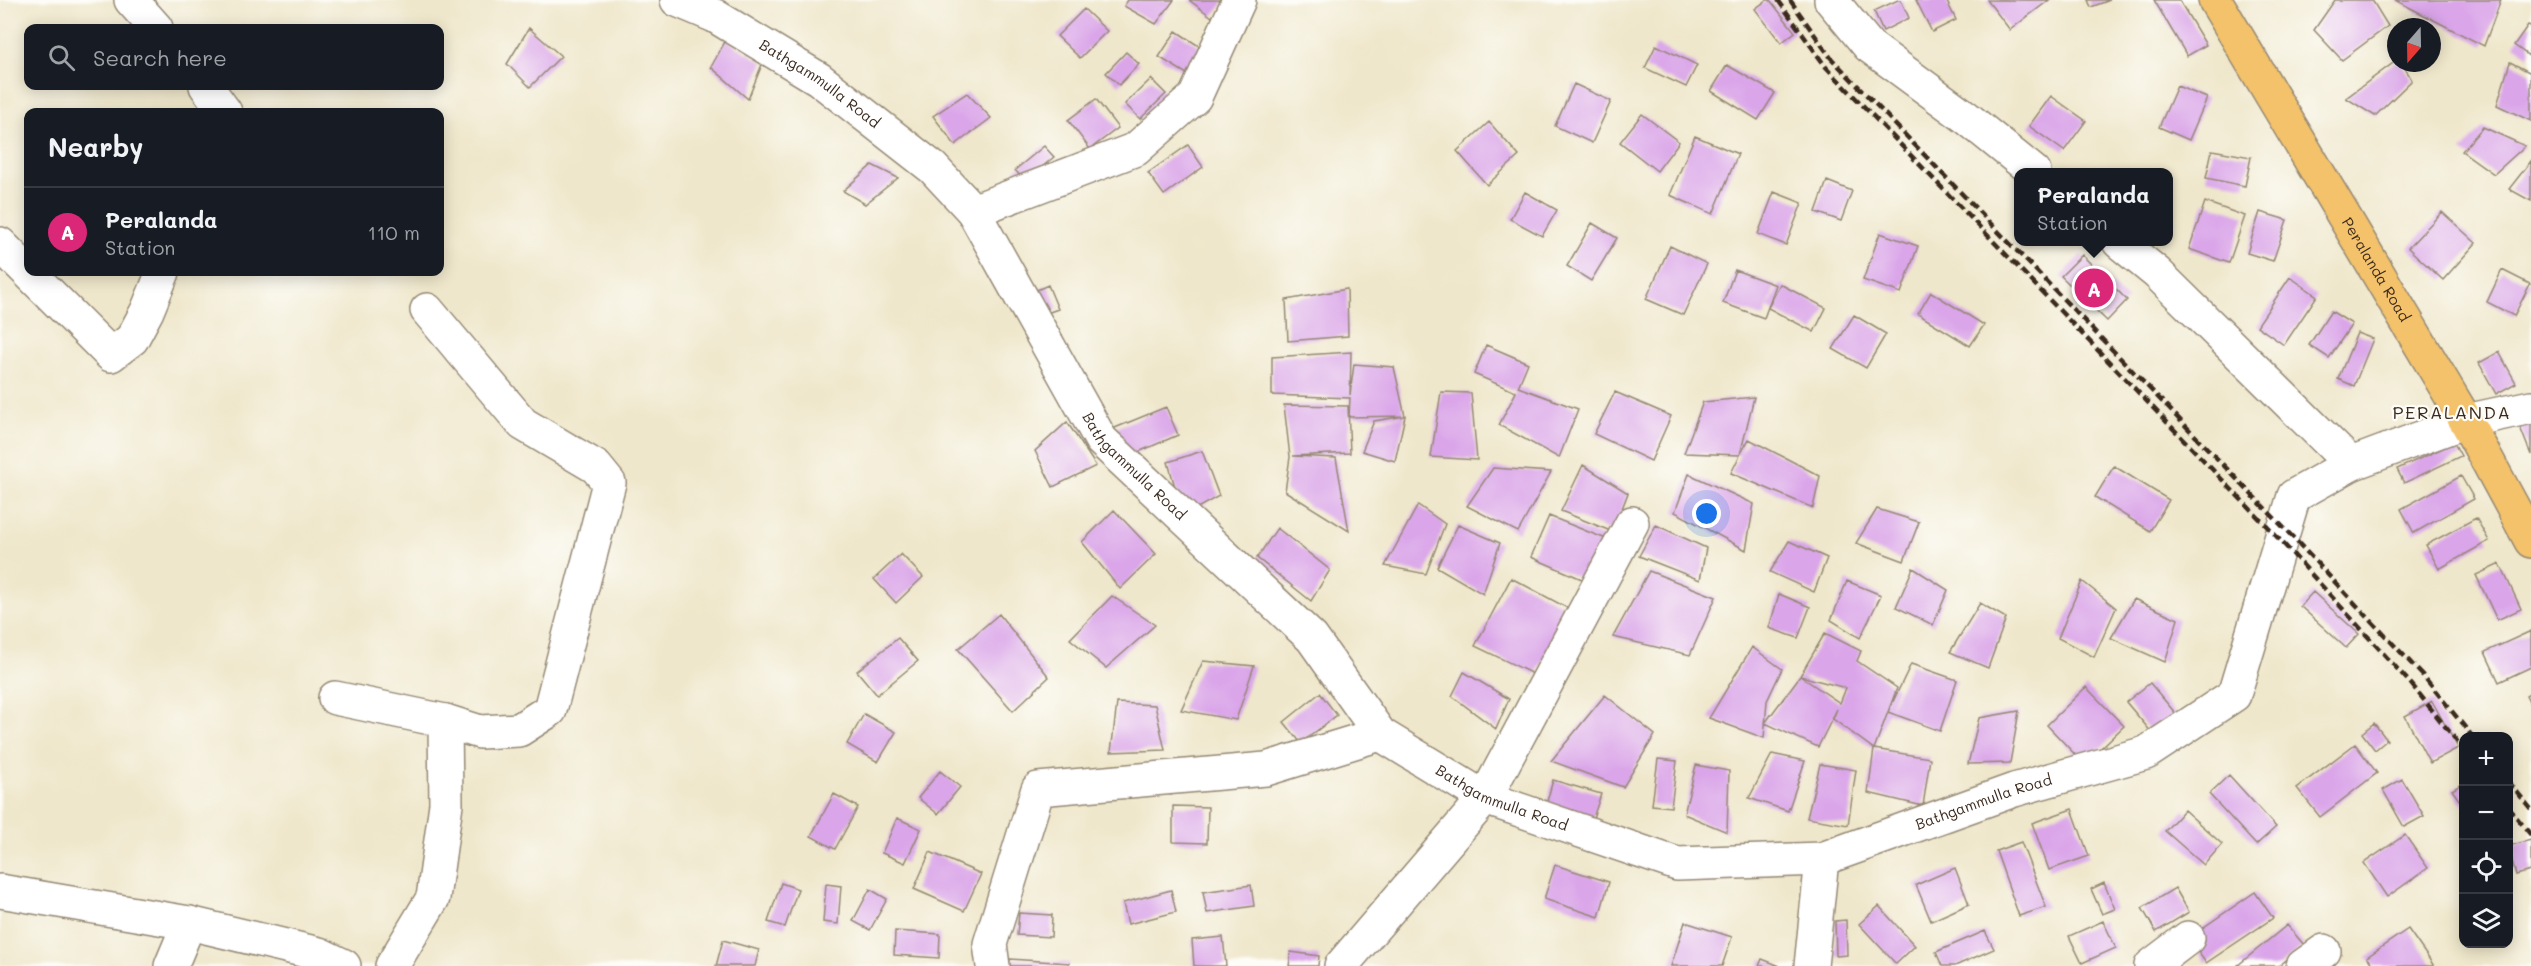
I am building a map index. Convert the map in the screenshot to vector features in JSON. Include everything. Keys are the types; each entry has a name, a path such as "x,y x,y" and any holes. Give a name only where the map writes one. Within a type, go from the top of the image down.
{"main road":[{"name":"Peralanda Road","path":"2215,0 2466,421 2531,541"}],"street":[{"path":"131,0 152,24"},
{"name":"Bathgammulla Road","path":"677,0 721,8 819,79 933,168 973,211 1101,440 1312,638 1380,734 1485,798 1677,864 1821,859 2014,790 2146,753 2234,696 2294,496 2351,464 2466,421 2531,407"},
{"path":"973,211 1136,148 1195,97 1239,0"},
{"path":"1831,0 1869,45 1967,118 2029,168"},
{"path":"209,90 223,108"},
{"path":"0,244 24,268"},
{"path":"2124,246 2157,273 2351,464"},
{"path":"32,276 111,355 132,339 161,276"},
{"path":"335,698 446,721 480,732 519,730 550,710 609,483 596,467 524,424 427,310"},
{"path":"1341,966 1485,798 1632,523"},
{"path":"392,966 433,898 446,804 446,721"},
{"path":"993,966 990,944 1038,789 1266,769 1380,734"},
{"path":"1811,966 1821,859"},
{"path":"0,891 189,923 319,954 344,966"},
{"path":"171,966 189,923"},
{"path":"2151,966 2188,938"}],"building":[{"path":"1128,0 1174,0 1156,24 1124,6"},
{"path":"1189,0 1220,0 1224,2 1212,17"},
{"path":"1770,0 1795,32 1781,43 1755,9"},
{"path":"1901,0 1909,18 1883,31 1874,11"},
{"path":"1916,0 1946,0 1956,20 1932,32"},
{"path":"1987,0 2049,0 2010,30"},
{"path":"2088,0 2110,0 2091,7"},
{"path":"2154,0 2179,0 2206,45 2187,56"},
{"path":"2335,0 2372,0 2387,24 2387,27 2342,60 2314,30"},
{"path":"2395,0 2501,0 2484,46 2441,24 2441,18 2430,18"},
{"path":"1084,9 1107,31 1080,58 1057,36"},
{"path":"2528,25 2531,26 2529,56 2514,45"},
{"path":"529,28 561,56 530,87 507,64"},
{"path":"1176,31 1211,54 1195,79 1159,57"},
{"path":"726,40 763,62 748,99 711,67"},
{"path":"1656,45 1697,65 1686,87 1645,68"},
{"path":"1126,52 1139,64 1119,85 1106,73"},
{"path":"2510,62 2531,73 2531,121 2497,105"},
{"path":"1727,65 1775,93 1758,120 1711,91"},
{"path":"2387,68 2387,72 2407,72 2412,80 2375,116 2346,98"},
{"path":"1151,79 1166,94 1140,119 1125,104"},
{"path":"1574,84 1611,101 1592,143 1555,126"},
{"path":"2177,86 2207,98 2189,140 2159,127"},
{"path":"967,93 991,118 955,145 933,116"},
{"path":"2051,96 2086,121 2064,151 2029,126"},
{"path":"1096,99 1118,128 1090,149 1068,120"},
{"path":"1642,114 1679,142 1657,171 1620,142"},
{"path":"1489,122 1519,156 1487,185 1457,151"},
{"path":"2483,127 2525,146 2494,174 2462,151"},
{"path":"1695,136 1738,154 1713,214 1670,195"},
{"path":"1188,145 1203,167 1164,195 1148,173"},
{"path":"1044,146 1054,157 1025,181 1015,170"},
{"path":"2212,150 2251,157 2245,186 2206,178"},
{"path":"2531,161 2531,201 2509,189"},
{"path":"872,165 898,178 865,204 843,191"},
{"path":"1827,181 1852,191 1841,221 1816,212"},
{"path":"1525,192 1557,210 1542,236 1510,219"},
{"path":"1774,192 1802,203 1786,245 1758,234"},
{"path":"2205,202 2245,216 2229,263 2189,249"},
{"path":"2260,212 2287,220 2273,261 2247,253"},
{"path":"2442,212 2476,243 2443,280 2408,248"},
{"path":"1592,223 1617,238 1591,281 1567,266"},
{"path":"1880,233 1918,246 1901,293 1863,280"},
{"path":"1670,246 1707,264 1683,315 1646,299"},
{"path":"2082,255 2127,300 2107,321 2061,276"},
{"path":"1735,270 1776,285 1764,318 1723,303"},
{"path":"2502,270 2530,284 2514,316 2487,302"},
{"path":"2290,277 2317,296 2284,345 2257,326"},
{"path":"1780,284 1826,308 1814,332 1768,308"},
{"path":"1048,285 1058,309 1030,319 1021,297"},
{"path":"1347,289 1348,336 1288,341 1286,300"},
{"path":"1931,292 1984,325 1970,346 1918,314"},
{"path":"2331,311 2352,324 2329,358 2309,345"},
{"path":"1854,315 1886,334 1866,368 1833,349"},
{"path":"2357,333 2373,339 2354,386 2338,379"},
{"path":"1486,345 1528,363 1518,387 1578,409 1559,458 1499,425 1516,392 1474,374"},
{"path":"1351,352 1350,395 1354,364 1394,367 1405,416 1349,417 1350,398 1272,395 1272,357"},
{"path":"2499,352 2516,383 2496,394 2479,363"},
{"path":"1441,392 1471,393 1477,460 1431,457"},
{"path":"1615,392 1671,416 1651,461 1594,434"},
{"path":"1754,397 1740,455 1684,453 1703,402"},
{"path":"1284,405 1348,406 1350,453 1293,456 1336,458 1349,531 1285,491 1290,457"},
{"path":"1166,407 1178,435 1122,459 1110,430"},
{"path":"1405,416 1395,461 1362,451 1374,421"},
{"path":"1067,422 1096,466 1053,487 1035,451"},
{"path":"2531,423 2531,455 2520,427"},
{"path":"1749,439 1820,476 1813,508 1731,473"},
{"path":"2454,443 2461,456 2404,483 2397,469"},
{"path":"1202,451 1219,496 1183,516 1168,462"},
{"path":"1583,465 1628,493 1613,532 1561,511"},
{"path":"2114,466 2169,500 2150,531 2095,497"},
{"path":"1493,468 1551,472 1518,532 1467,506"},
{"path":"1689,474 1754,504 1746,550 1675,512"},
{"path":"2461,476 2474,499 2414,533 2401,509"},
{"path":"1418,505 1445,524 1426,574 1385,566"},
{"path":"1877,509 1919,522 1904,561 1856,543"},
{"path":"1114,510 1156,554 1120,589 1082,542"},
{"path":"1549,516 1611,541 1591,583 1531,557"},
{"path":"2476,518 2489,541 2439,569 2426,545"},
{"path":"1458,525 1500,543 1483,594 1437,567"},
{"path":"1656,525 1706,548 1700,580 1639,556"},
{"path":"1277,528 1330,570 1311,601 1257,558"},
{"path":"1789,541 1827,558 1814,592 1770,572"},
{"path":"901,554 923,577 896,603 874,579"},
{"path":"2500,564 2521,609 2497,620 2476,575"},
{"path":"1913,568 1948,590 1933,625 1896,607"},
{"path":"1649,571 1716,597 1690,655 1613,637"},
{"path":"1511,578 1573,611 1535,675 1475,646"},
{"path":"1847,581 1881,595 1860,638 1831,620"},
{"path":"2082,581 2116,608 2094,657 2058,638"},
{"path":"2313,592 2359,634 2346,648 2300,606"},
{"path":"1779,594 1810,607 1798,638 1769,628"},
{"path":"1112,596 1155,625 1106,668 1070,639"},
{"path":"2134,599 2178,619 2165,662 2111,638"},
{"path":"1980,603 2006,618 1988,668 1950,652"},
{"path":"999,614 1049,677 1013,711 958,649"},
{"path":"2531,631 2531,667 2499,682 2485,652"},
{"path":"1825,633 1861,651 1857,661 1897,688 1874,749 1833,719 1837,709 1818,747 1765,723 1800,676","holes":["1800,676 1846,688 1840,703"]},
{"path":"898,638 918,661 877,695 857,671"},
{"path":"1752,647 1782,669 1767,701 1764,738 1709,718"},
{"path":"1203,661 1254,666 1236,720 1181,710"},
{"path":"1911,664 1957,680 1940,731 1888,712"},
{"path":"1464,672 1509,699 1496,729 1452,696"},
{"path":"2150,683 2176,714 2152,733 2126,702"},
{"path":"2086,687 2124,726 2084,764 2047,725"},
{"path":"1320,693 1337,715 1301,743 1284,722"},
{"path":"2531,693 2531,706 2526,696"},
{"path":"1605,695 1655,735 1623,787 1551,761"},
{"path":"2432,701 2458,748 2430,763 2405,716"},
{"path":"1117,703 1155,705 1165,750 1111,752"},
{"path":"2019,711 2010,763 1968,764 1979,718"},
{"path":"864,714 896,732 878,762 847,744"},
{"path":"2374,723 2387,740 2375,750 2362,733"},
{"path":"2355,744 2377,773 2320,817 2297,788"},
{"path":"1874,749 1930,758 1923,806 1868,793"},
{"path":"1772,754 1805,761 1788,811 1749,798"},
{"path":"1658,759 1677,761 1671,807 1652,805"},
{"path":"1820,764 1856,770 1848,825 1807,818"},
{"path":"1696,765 1729,771 1727,832 1684,814"},
{"path":"940,771 960,787 938,814 918,798"},
{"path":"2229,775 2276,827 2256,845 2209,794"},
{"path":"2402,779 2424,816 2404,827 2383,790"},
{"path":"1553,780 1601,794 1593,818 1546,805"},
{"path":"2459,786 2459,800 2452,790"},
{"path":"834,794 858,807 835,849 811,836"},
{"path":"1173,806 1208,807 1207,843 1173,842"},
{"path":"2072,809 2089,856 2049,870 2032,823"},
{"path":"2184,810 2222,844 2204,865 2165,831"},
{"path":"897,818 921,829 905,863 882,853"},
{"path":"2405,835 2428,868 2387,897 2364,863"},
{"path":"2531,840 2531,871 2516,875 2513,864 2513,845"},
{"path":"2021,842 2046,907 2019,916 1996,851"},
{"path":"930,852 981,874 964,911 914,889"},
{"path":"1555,865 1609,882 1599,917 1544,899"},
{"path":"1955,868 1969,904 1931,921 1916,885"},
{"path":"781,883 798,889 785,927 768,922"},
{"path":"2104,883 2115,909 2102,914 2091,889"},
{"path":"826,884 841,886 838,924 823,922"},
{"path":"1251,885 1254,906 1207,913 1203,892"},
{"path":"2175,888 2189,912 2156,932 2142,908"},
{"path":"870,889 887,899 870,930 853,921"},
{"path":"1171,890 1176,912 1128,924 1123,903"},
{"path":"2255,892 2273,918 2206,963 2188,938"},
{"path":"1879,906 1915,946 1896,964 1859,924"},
{"path":"1019,913 1052,915 1051,937 1017,935"},
{"path":"1846,920 1847,955 1836,956 1835,921"},
{"path":"2103,921 2116,948 2082,963 2069,936"},
{"path":"1685,922 1732,937 1722,966 1671,966"},
{"path":"2287,925 2304,945 2279,966 2237,966"},
{"path":"2408,929 2434,966 2374,966 2367,957"},
{"path":"895,931 940,934 939,958 894,955"},
{"path":"1985,931 1994,949 1955,966 1942,966 1936,952"},
{"path":"1223,937 1226,966 1194,966 1192,940"},
{"path":"723,940 759,950 755,966 716,966"},
{"path":"1291,952 1319,956 1318,966 1289,966"},
{"path":"1010,959 1069,963 1069,966 1009,966"},
{"path":"1762,959 1780,966 1759,966"}],"railway":[{"path":"1778,0 1826,67 2281,541 2412,685 2459,744"},
{"path":"1790,0 1831,58 2285,529 2425,678 2469,732"},
{"path":"2512,786 2531,809"},
{"path":"2513,813 2531,835"}],"place":[{"name":"Peralanda","path":"2094,288"}],"district":[{"name":"PERALANDA","path":"2452,413"}]}
